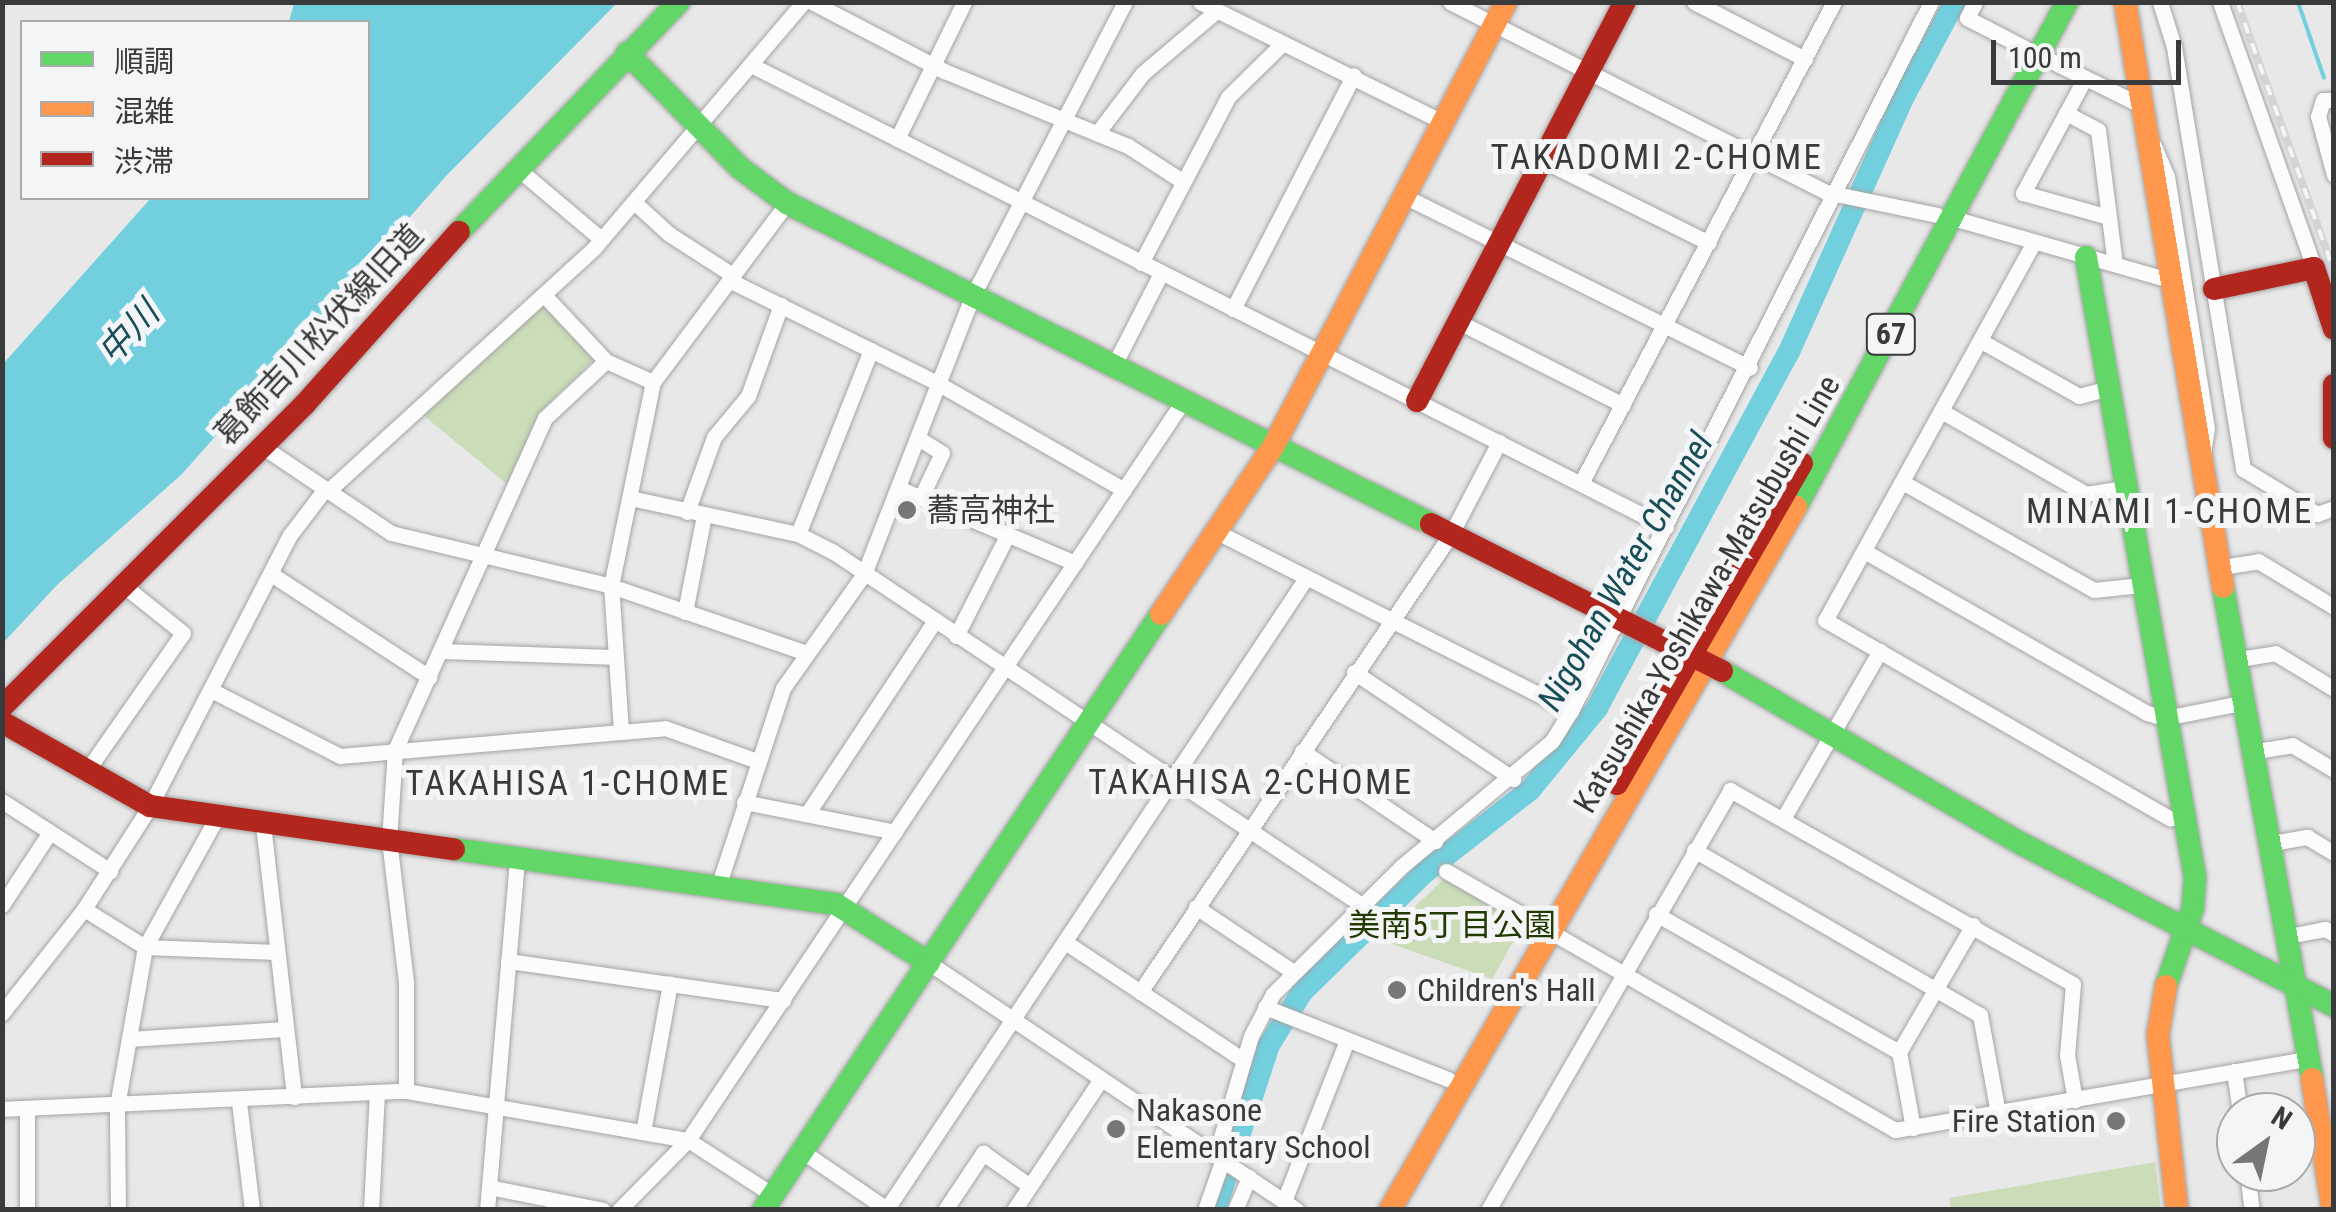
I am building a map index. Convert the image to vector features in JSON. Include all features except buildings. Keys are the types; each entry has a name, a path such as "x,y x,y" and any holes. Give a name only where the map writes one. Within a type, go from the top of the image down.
{"street":[{"name":"葛飾吉川松伏線旧道","path":"2,707 263,447 517,168 679,2"},
{"path":"6,1002 84,908 150,806 271,574 326,490 602,239 803,2"},
{"path":"812,2 933,66 1065,116 1182,181"},
{"path":"897,140 964,2"},
{"path":"718,886 783,688 864,574 973,295 1124,2"},
{"path":"1200,2 1443,122"},
{"path":"1450,2 1754,155 1841,194 1945,217 2169,280"},
{"path":"2,1109 27,1112 406,1091 688,1140 768,1202 1274,445 1506,2"},
{"path":"1416,401 1625,2"},
{"path":"1694,2 1805,59"},
{"path":"1581,484 1834,2"},
{"path":"1205,1210 1244,1060 1265,1006 1293,972 1363,906 1552,742 1632,623 1666,527 1841,194 1931,2"},
{"path":"1975,2 1966,18 2085,78 2145,118 2168,176 2207,428 2200,470"},
{"name":"Katsushika-Yoshikawa-Matsubushi Line","path":"2032,51 2049,2"},
{"name":"Katsushika-Yoshikawa-Matsubushi Line","path":"1390,1210 1544,928 1945,217 2032,51 2067,2"},
{"path":"2126,2 2200,470 2222,568 2290,936 2333,1210"},
{"path":"2160,2 2174,47 2243,470 2317,514 2334,508"},
{"path":"2220,2 2334,329"},
{"path":"1098,132 1142,73 1216,11"},
{"path":"1141,263 1228,96 1281,45"},
{"path":"628,53 699,126 787,203 1632,623 2334,1006"},
{"path":"751,65 1666,527"},
{"path":"1233,309 1354,76"},
{"path":"2085,78 2023,193 2109,217"},
{"path":"2334,100 2323,100 2318,116 2334,175"},
{"path":"2066,114 2098,130 2115,264"},
{"path":"1542,160 1709,243"},
{"path":"517,168 602,239"},
{"path":"1404,196 1750,368"},
{"path":"634,202 669,234 732,279 938,384 1124,490"},
{"path":"621,731 611,656 611,586 653,382 787,203"},
{"path":"2034,242 1904,483 1824,620 2170,818 2184,817"},
{"path":"2086,257 2105,389 2196,891 2162,1002 2160,1084 2178,1210"},
{"path":"2184,299 2314,268"},
{"path":"1112,367 1161,273"},
{"path":"544,295 606,360 653,382"},
{"path":"687,512 714,437 748,396 780,305"},
{"path":"1457,321 1623,405"},
{"path":"1981,341 2079,396 2105,389"},
{"path":"798,534 871,350"},
{"path":"406,1091 406,982 390,840 395,750 486,556 545,418 606,360"},
{"path":"2334,385 2334,438"},
{"path":"619,1210 688,1140 1183,400"},
{"path":"1943,412 2086,494 2123,488"},
{"path":"918,438 942,454 921,497"},
{"path":"1140,992 1451,534 1499,442"},
{"path":"263,447 391,533 611,586 808,653"},
{"path":"1904,483 2094,590 2141,585"},
{"path":"898,488 1076,563"},
{"path":"630,498 798,534 1363,906"},
{"path":"686,612 704,515"},
{"path":"1217,532 1571,711"},
{"path":"956,636 1008,534"},
{"path":"1864,550 2165,718 2246,702"},
{"path":"2222,568 2258,561 2334,606"},
{"path":"271,574 429,677"},
{"path":"803,1152 887,1209 1306,578"},
{"path":"86,772 183,634 122,585"},
{"path":"807,814 934,622"},
{"path":"443,651 611,656"},
{"path":"1784,818 1880,651"},
{"path":"2239,658 2275,653 2334,688"},
{"path":"1354,672 1512,778"},
{"path":"213,691 340,756 665,728 757,760"},
{"path":"2,722 150,806 845,907 1290,1205 1347,1040"},
{"path":"2256,750 2292,745 2334,770"},
{"path":"1302,751 1435,841"},
{"path":"1488,1210 1730,790 2074,984 2067,1055 2074,1100"},
{"path":"2,801 110,870"},
{"path":"744,802 895,832"},
{"path":"118,1210 117,1106 146,947 217,817"},
{"path":"264,824 294,1097"},
{"path":"2,905 50,832"},
{"path":"2272,843 2307,837 2334,853"},
{"path":"1694,850 1980,1015 1998,1113"},
{"path":"486,1210 516,859"},
{"path":"1446,871 1886,1126 1913,1128 2310,1058"},
{"path":"84,908 146,947 276,952"},
{"path":"1196,908 1293,972"},
{"path":"1656,914 1899,1052"},
{"path":"1913,1128 1899,1052 1972,926"},
{"name":"Katsushika-Yoshikawa-Matsubushi Line","path":"1373,1210 1448,1079 1544,928"},
{"path":"2290,936 2325,929 2334,934"},
{"path":"1065,942 1244,1060"},
{"path":"508,961 782,1000"},
{"path":"643,1132 670,983"},
{"path":"1265,1006 1448,1079"},
{"path":"130,1040 285,1029"},
{"path":"2234,1071 2237,1092"},
{"path":"1014,1210 1101,1079"},
{"path":"370,1210 377,1093"},
{"path":"239,1102 252,1210"},
{"path":"27,1112 27,1210"},
{"path":"946,1210 983,1153 1030,1186"},
{"path":"1235,1210 1245,1174"},
{"path":"489,1187 602,1210"}],"green space":[{"path":"544,302 594,359 539,413 507,484 418,411"},
{"name":"美南5丁目公園","path":"1446,877 1521,928 1492,979 1380,940"},
{"path":"2155,1162 2161,1209 1951,1209 1949,1198"}],"water":[{"name":"中川","path":"294,3 617,3 447,175 182,474 58,584 3,643 3,364 149,200 370,200 370,20 290,20"}],"waterway":[{"name":"Nigohan Water Channel","path":"1215,1210 1269,1045 1302,992 1425,872 1530,790 1597,708 1788,354 1903,98 1955,2"},
{"path":"2298,2 2324,78"}],"railway":[{"path":"2237,2 2334,271"}],"traffic: fast":[{"path":"459,232 679,2"},
{"path":"1796,507 2067,2"},
{"path":"627,53 740,168 787,203 1431,524"},
{"path":"2086,257 2195,877 2193,908 2166,986"},
{"path":"2223,587 2312,1079"},
{"path":"763,1210 1161,614"},
{"path":"1722,671 2022,844 2334,1006"},
{"path":"454,849 836,904 929,963"}],"traffic: slow":[{"path":"1161,614 1274,445 1506,2"},
{"path":"2125,2 2223,587"},
{"path":"1390,1210 1796,507"},
{"path":"2166,986 2158,1035 2177,1210"},
{"path":"2312,1079 2333,1210"}],"traffic: jam":[{"path":"1417,401 1625,2"},
{"path":"2,707 305,404 459,232"},
{"path":"2214,289 2314,268 2334,329"},
{"path":"2334,385 2334,438"},
{"path":"1617,784 1802,464"},
{"path":"1431,524 1722,671"},
{"path":"2,722 150,806 454,849"}],"place":[{"name":"蕎高神社","path":"907,510"},
{"name":"Children's Hall","path":"1397,990"},
{"name":"Fire Station","path":"2116,1121"},
{"name":"Nakasone Elementary School","path":"1116,1129"}],"district":[{"name":"TAKADOMI 2-CHOME","path":"1657,158"},
{"name":"MINAMI 1-CHOME","path":"2170,512"},
{"name":"TAKAHISA 2-CHOME","path":"1251,783"},
{"name":"TAKAHISA 1-CHOME","path":"568,784"}]}
